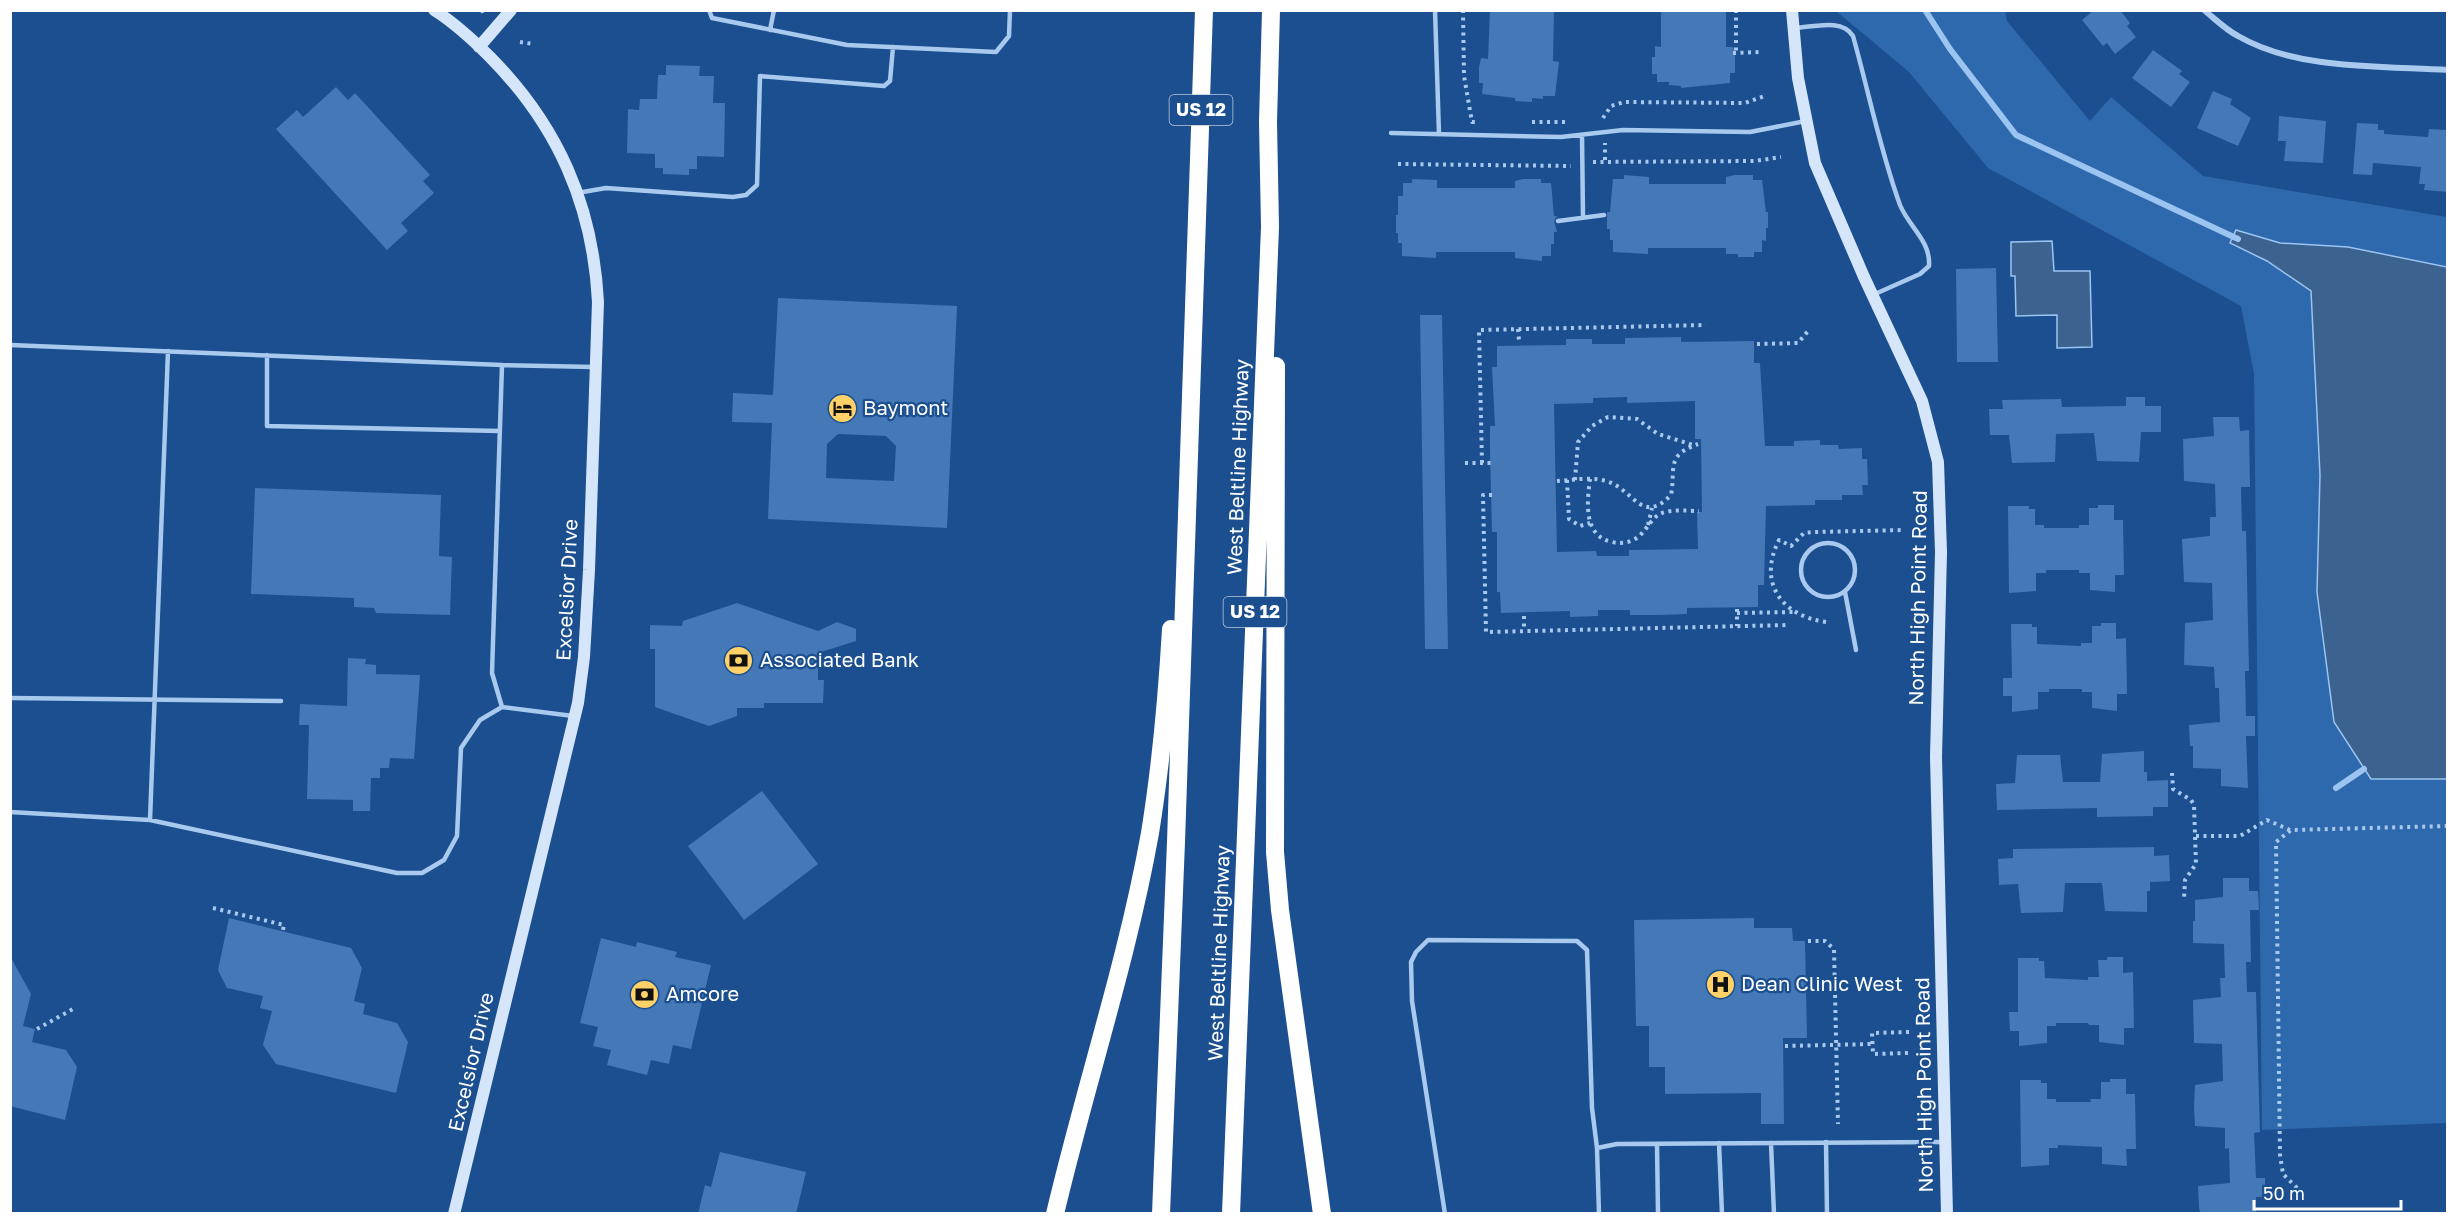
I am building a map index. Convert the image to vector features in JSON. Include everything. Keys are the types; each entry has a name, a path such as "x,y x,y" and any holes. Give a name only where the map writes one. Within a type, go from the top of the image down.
{"highway":[{"name":"US 12","path":"1161,1214 1177,830 1204,10"},
{"name":"West Beltline Highway","path":"1231,1214 1270,227 1268,122 1271,10"},
{"path":"1270,227 1276,323 1275,852 1280,910 1322,1214"},
{"path":"1055,1214 1073,1136 1125,947 1149,835 1164,740 1178,525 1189,430"}],"street":[{"name":"Excelsior Drive","path":"434,10 479,47 536,111 555,141 577,193 596,263 598,302 585,646 576,717 454,1214"},
{"path":"479,47 511,10"},
{"name":"North High Point Road","path":"1792,10 1806,121 1815,163 1872,295 1922,401 1938,462 1941,552 1936,758 1947,1214"},
{"path":"2204,10 2237,36 2273,51 2322,62 2448,70"}],"lane":[{"path":"709,10 712,18 847,45 996,52 1009,36 1010,10"},
{"path":"770,30 774,10"},
{"path":"1435,10 1439,134"},
{"path":"1793,28 1840,25 1848,28 1853,36 1888,174 1904,216 1927,245 1929,266 1920,274 1872,295"},
{"path":"577,193 606,188 746,195 757,185 760,75 884,86 890,81 893,47"},
{"path":"1391,133 1582,135 1623,130 1750,132 1806,121"},
{"path":"1582,135 1583,217"},
{"path":"1558,221 1604,215"},
{"path":"10,345 596,367"},
{"path":"150,820 168,351"},
{"path":"267,355 267,426 500,431"},
{"path":"501,707 492,673 502,365"},
{"path":"1845,591 1836,596 1825,597 1815,594 1806,587 1801,566 1811,548 1821,543 1832,542 1850,552 1856,573 1845,591 1856,650"},
{"path":"10,698 155,702 281,701"},
{"path":"10,812 150,820 397,873 422,873 444,860 457,836 461,748 480,720 501,707 576,717"},
{"path":"1445,1214 1412,1001 1412,962 1416,952 1428,940 1577,941 1587,950 1599,1214"},
{"path":"1826,1142 1827,1214"},
{"path":"1597,1148 1617,1144 1946,1142"},
{"path":"1719,1143 1722,1214"},
{"path":"1771,1143 1774,1214"},
{"path":"1657,1144 1658,1214"}],"path":[{"path":"1463,10 1466,90 1472,122 1483,122"},
{"path":"1736,10 1734,53 1761,52"},
{"path":"520,42 532,44"},
{"path":"1596,119 1605,118 1611,106 1624,102 1745,103 1767,95"},
{"path":"1526,122 1578,121"},
{"path":"1482,463 1479,330 1706,325"},
{"path":"1518,329 1519,341"},
{"path":"1757,344 1798,343 1808,331"},
{"path":"1557,481 1567,480 1575,480 1590,479 1609,482 1641,506 1652,508 1662,504 1671,495 1672,466 1676,457 1696,445 1665,438 1637,419 1608,417 1592,426 1578,442 1575,480"},
{"path":"1465,463 1492,463"},
{"path":"1590,479 1587,503 1590,523 1600,537 1617,543 1635,539 1662,513 1699,511"},
{"path":"1567,480 1569,519 1580,526 1590,523"},
{"path":"1492,495 1483,495 1486,632 1789,625"},
{"path":"1648,525 1652,508"},
{"path":"1826,622 1811,620 1794,612 1785,605 1774,586 1772,561 1779,540 1791,546 1804,533 1904,530"},
{"path":"1737,626 1737,611 1794,612"},
{"path":"1524,616 1524,631"},
{"path":"2172,773 2173,789 2191,800 2194,805 2196,864 2185,880 2184,898"},
{"path":"2196,836 2240,836 2267,820 2291,830 2448,826"},
{"path":"2291,830 2281,835 2276,842 2275,850 2276,983 2280,1155 2283,1174 2297,1188"},
{"path":"213,908 284,925 283,930"},
{"path":"1808,941 1825,941 1834,949 1838,1124"},
{"path":"37,1029 73,1009"},
{"path":"1909,1032 1872,1033 1873,1054 1909,1053"},
{"path":"1785,1046 1872,1044"}],"shaded area":[{"path":"1836,11 2005,11 2007,21 2090,121 2111,97 2203,176 2447,217 2447,267 2348,247 2280,243 2236,230 2230,243 2267,261 2311,290 2320,475 2317,592 2334,722 2371,779 2447,779 2447,1123 2262,1130 2254,374 2241,306 1988,168 1909,72"},
{"path":"2236,230 2280,243 2348,247 2447,267 2447,779 2371,779 2334,722 2317,592 2320,475 2311,291 2267,261 2230,243"},
{"path":"2052,241 2054,271 2090,271 2092,347 2057,348 2057,315 2016,316 2015,276 2011,276 2011,242"}],"building":[{"path":"1490,10 1554,10 1553,61 1559,62 1555,96 1543,96 1543,99 1532,98 1532,102 1482,94 1483,83 1479,83 1479,67 1481,58 1488,59"},
{"path":"1661,10 1726,10 1726,47 1733,47 1735,56 1735,73 1730,73 1730,83 1681,88 1681,86 1669,85 1669,82 1657,82 1657,74 1652,74 1652,57 1655,57 1655,46 1661,47"},
{"path":"2094,10 2120,10 2130,23 2127,26 2136,37 2115,54 2107,43 2103,46 2082,20"},
{"path":"2153,50 2182,71 2179,74 2190,82 2171,107 2132,78"},
{"path":"666,65 700,66 699,76 714,76 713,103 725,103 724,157 697,156 697,169 689,169 689,175 663,174 663,168 655,168 655,154 627,153 628,109 639,110 640,99 657,99 658,75 666,75"},
{"path":"336,87 348,100 355,93 430,175 423,181 434,193 401,223 408,231 387,250 276,129 297,110 303,117"},
{"path":"2213,91 2232,99 2230,104 2251,118 2238,146 2197,128"},
{"path":"2279,116 2326,121 2323,163 2284,161 2286,141 2278,141"},
{"path":"2357,123 2378,124 2378,130 2384,130 2384,134 2428,137 2429,129 2448,130 2448,192 2424,190 2425,184 2419,184 2421,167 2373,163 2372,175 2353,174"},
{"path":"1624,175 1649,177 1649,184 1726,184 1726,177 1735,175 1753,175 1753,180 1762,180 1766,212 1768,212 1768,228 1766,228 1766,241 1762,240 1762,252 1754,252 1754,257 1738,257 1738,254 1726,254 1726,248 1648,248 1648,254 1613,252 1613,240 1610,240 1610,229 1607,229 1607,212 1610,212 1613,179 1624,179"},
{"path":"1412,179 1437,180 1437,188 1515,188 1515,181 1523,179 1541,179 1541,183 1551,183 1554,216 1557,216 1554,221 1557,232 1554,232 1554,244 1551,244 1551,256 1542,256 1542,261 1515,258 1515,252 1436,252 1436,258 1402,256 1402,243 1398,243 1398,233 1396,233 1398,196 1403,196 1403,183 1412,183"},
{"path":"1996,268 1998,362 1957,362 1956,269"},
{"name":"Baymont","path":"778,298 957,306 947,528 768,519 772,423 732,422 733,393 773,395","holes":["838,434 886,436 896,446 894,481 826,478 827,444"]},
{"path":"1420,315 1442,315 1448,649 1425,649"},
{"path":"1681,337 1681,342 1754,341 1754,363 1760,363 1765,446 1794,446 1794,441 1820,440 1820,445 1838,445 1839,449 1862,448 1862,459 1867,459 1868,485 1862,485 1863,495 1842,495 1842,500 1815,500 1815,505 1766,506 1764,585 1758,585 1758,607 1687,608 1687,614 1660,615 1630,615 1630,610 1598,610 1598,616 1570,617 1570,611 1501,613 1500,592 1497,592 1497,532 1492,532 1490,452 1490,426 1495,426 1492,367 1497,367 1497,346 1566,345 1566,339 1592,339 1592,344 1625,344 1625,338","holes":["1627,397 1627,403 1695,401 1695,439 1701,439 1702,512 1697,512 1698,549 1629,550 1629,556 1597,556 1596,551 1557,552 1554,404 1593,403 1593,398"]},
{"path":"2126,397 2145,397 2145,406 2161,406 2161,432 2141,432 2139,462 2097,461 2094,433 2056,434 2055,462 2012,463 2009,435 1990,435 1989,409 2003,409 2002,400 2061,399 2062,407 2126,406"},
{"path":"2213,417 2239,417 2240,431 2249,430 2250,487 2241,487 2242,531 2246,531 2249,671 2245,671 2246,716 2255,716 2255,736 2246,736 2248,788 2221,786 2221,769 2193,768 2193,746 2190,746 2189,725 2220,722 2219,688 2215,688 2214,667 2184,665 2185,623 2213,620 2212,583 2184,582 2182,539 2210,536 2210,517 2216,517 2215,484 2184,481 2183,439 2214,436"},
{"path":"255,488 441,495 439,556 452,557 450,615 376,613 374,608 354,607 354,598 251,594"},
{"path":"2098,505 2114,505 2114,520 2123,520 2124,575 2115,575 2115,592 2090,590 2090,573 2079,573 2079,570 2046,570 2046,573 2036,573 2036,591 2009,593 2008,506 2029,506 2029,509 2035,509 2035,525 2044,525 2044,528 2079,528 2079,525 2089,525 2089,508 2098,508"},
{"path":"737,603 818,631 837,622 856,629 856,641 818,653 818,680 824,680 823,703 764,703 764,708 737,708 737,716 709,726 655,707 655,649 650,649 650,625 682,626 683,621"},
{"path":"2101,623 2116,623 2116,639 2126,638 2127,694 2117,694 2117,711 2092,708 2092,692 2082,692 2082,689 2049,689 2049,692 2038,692 2038,709 2012,712 2012,696 2003,696 2003,678 2012,678 2011,624 2032,624 2032,627 2037,627 2037,644 2081,646 2081,643 2092,643 2092,626 2101,626"},
{"path":"348,658 366,659 365,664 376,665 376,674 420,675 414,759 390,758 389,768 380,768 380,778 371,778 370,811 353,811 353,800 307,799 309,725 299,725 300,704 347,706"},
{"path":"2144,751 2144,772 2147,772 2147,781 2168,780 2168,807 2153,807 2153,816 2097,817 2097,808 1997,810 1996,784 2015,783 2017,755 2060,755 2063,782 2100,782 2102,754"},
{"path":"762,791 818,864 744,920 688,846"},
{"path":"2154,847 2154,856 2169,855 2170,881 2150,882 2150,891 2147,891 2147,912 2105,911 2102,883 2065,883 2063,912 2021,913 2018,884 1999,885 1998,859 2013,858 2013,849"},
{"path":"2223,878 2249,878 2249,891 2258,891 2259,910 2250,910 2251,962 2246,962 2247,992 2256,992 2260,1132 2254,1133 2256,1178 2265,1178 2265,1197 2256,1197 2256,1214 2201,1214 2199,1208 2198,1186 2230,1183 2229,1148 2225,1149 2225,1128 2195,1126 2194,1108 2195,1085 2223,1081 2222,1044 2194,1043 2193,1000 2221,997 2220,978 2225,978 2224,944 2193,943 2193,921 2195,921 2195,900 2223,897"},
{"path":"229,918 351,948 362,968 354,1001 365,1004 363,1014 397,1023 408,1042 396,1093 276,1064 263,1045 272,1011 260,1008 263,996 227,988 218,970"},
{"name":"Dean Clinic West","path":"1754,918 1754,928 1792,928 1793,941 1805,941 1807,1038 1783,1038 1784,1124 1761,1124 1761,1093 1665,1094 1665,1067 1649,1067 1649,1026 1636,1026 1634,920"},
{"name":"Amcore","path":"601,938 636,947 637,942 677,952 675,957 711,965 691,1049 673,1045 669,1064 651,1060 647,1075 607,1065 611,1050 593,1046 598,1027 580,1023"},
{"path":"10,956 31,994 23,1026 35,1029 32,1042 66,1050 77,1067 65,1120 10,1106"},
{"path":"2107,957 2123,957 2123,973 2133,972 2134,1028 2124,1028 2124,1045 2099,1042 2099,1025 2056,1023 2056,1026 2047,1026 2047,1043 2019,1046 2019,1031 2010,1031 2009,1012 2018,1012 2018,958 2039,958 2039,961 2044,961 2045,978 2088,980 2088,977 2099,977 2098,960 2107,960"},
{"path":"2110,1079 2126,1079 2126,1094 2135,1094 2136,1149 2126,1149 2127,1166 2102,1164 2102,1147 2058,1145 2058,1148 2049,1148 2049,1165 2021,1167 2020,1080 2041,1080 2041,1083 2047,1083 2047,1099 2056,1099 2056,1102 2091,1102 2090,1099 2101,1099 2101,1082 2110,1082"},
{"path":"720,1152 806,1172 796,1214 698,1214 705,1185 711,1187"}],"waterway":[{"path":"1925,10 1950,49 2016,135 2238,239"},
{"path":"2336,788 2364,769"}],"place":[{"name":"Baymont","path":"842,408"},
{"name":"Associated Bank","path":"739,660"},
{"name":"Dean Clinic West","path":"1720,984"},
{"name":"Amcore","path":"645,994"}]}
